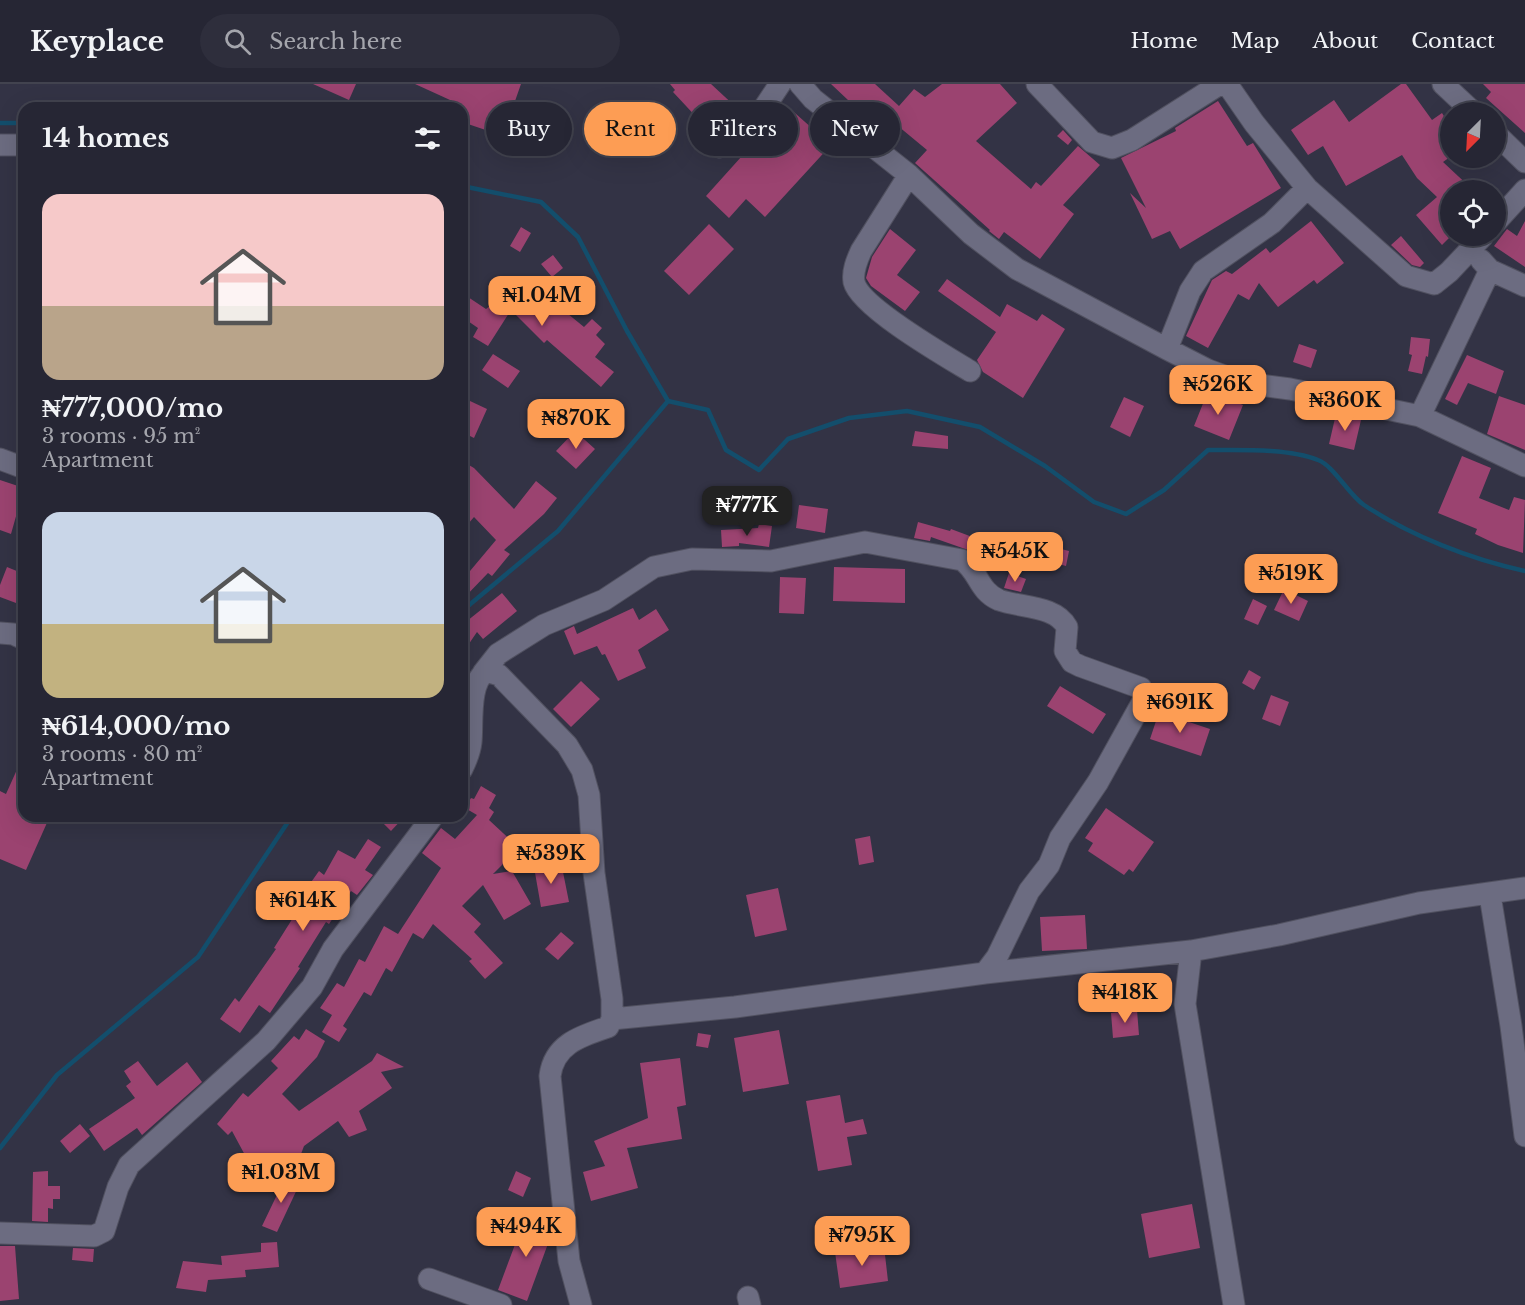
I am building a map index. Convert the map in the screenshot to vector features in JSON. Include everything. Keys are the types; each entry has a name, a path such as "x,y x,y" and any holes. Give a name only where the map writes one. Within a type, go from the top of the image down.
{"street":[{"path":"768,102 780,84"},
{"path":"800,84 813,99 909,175 971,234 1017,269 1167,349 1208,370 1244,383 1290,389 1420,416 1525,466"},
{"path":"1037,84 1092,141 1112,148 1132,140 1220,84"},
{"path":"1227,84 1254,123 1307,188 1406,276 1434,284 1449,272 1473,246"},
{"path":"1443,84 1462,102"},
{"path":"1506,144 1525,162"},
{"path":"0,145 18,145"},
{"path":"909,175 861,251 856,263 854,282 862,295 900,326 970,371"},
{"path":"1167,349 1190,291 1203,271 1272,223 1307,188"},
{"path":"1506,211 1525,190"},
{"path":"1479,246 1490,270 1525,286"},
{"path":"1420,416 1490,270"},
{"path":"0,459 18,466"},
{"path":"468,752 471,744 475,691 483,673 498,654 544,625 604,600 654,567 692,559 771,561 821,549 865,542 962,560 972,566 983,590 996,599 1054,613 1067,627 1065,651 1072,662 1142,688 1144,699 1098,782 1060,838 1049,865 1029,891 997,957 985,973"},
{"path":"0,633 18,636"},
{"path":"483,673 487,671 499,675 567,745 582,770 589,795 596,883 612,999 612,1019 608,1027 580,1036 562,1048 555,1057 550,1076 568,1261 581,1305"},
{"path":"0,1233 94,1236 104,1231 118,1187 129,1165 266,1041 312,987 333,949 428,822"},
{"path":"612,1019 735,1007 985,973 1191,951 1279,935 1419,903 1490,895 1525,888"},
{"path":"1490,895 1511,1026 1525,1136"},
{"path":"1191,951 1185,1004 1234,1305"},
{"path":"429,1279 501,1305"}],"building":[{"path":"313,84 356,84 349,100"},
{"path":"415,84 521,84 515,102 486,102 486,130 468,124 468,102 454,102"},
{"path":"670,84 711,84 730,102 688,102 688,108 673,92 675,90"},
{"path":"831,84 875,84 895,102 850,102"},
{"path":"942,84 1000,84 1017,103 976,141 1031,189 1036,182 1041,186 1078,146 1100,165 1063,205 1074,214 1040,259 1004,232 999,239 915,163 927,150 900,128 900,105 914,89 925,97"},
{"path":"1401,84 1406,84 1432,120 1440,114 1440,168 1449,168 1462,180 1440,180 1440,243 1416,215 1437,197 1417,178 1402,155 1346,186 1323,146 1308,155 1291,130 1334,100 1349,122"},
{"path":"1483,84 1525,84 1525,133 1506,116 1506,102 1490,102 1486,98 1491,92"},
{"path":"1218,101 1247,146 1253,143 1281,188 1180,249 1170,231 1152,239 1130,193 1146,208 1121,158 1176,131 1175,128"},
{"path":"798,116 810,126 810,156 821,156 765,217 746,199 729,218 706,196 742,156 798,156"},
{"path":"1063,130 1072,140 1068,145 1057,136"},
{"path":"1311,221 1344,263 1317,284 1314,280 1278,307 1259,283 1249,300 1238,294 1208,348 1186,336 1212,280 1226,271 1232,274 1266,248 1270,253"},
{"path":"1525,221 1525,267 1494,246 1506,246 1507,229 1517,236"},
{"path":"709,224 734,249 689,295 664,271"},
{"path":"521,227 531,233 520,252 510,246"},
{"path":"890,229 916,250 897,275 920,292 905,311 871,286 866,278 872,257"},
{"path":"1401,236 1424,263 1420,267 1412,265 1391,245"},
{"path":"553,255 563,268 552,277 541,264"},
{"path":"524,278 584,327 592,319 602,328 596,335 605,344 595,357 614,372 601,387 547,340 544,343 511,310 488,346 473,337 478,328 468,321 468,297 486,309"},
{"path":"947,279 1000,317 1007,304 1037,321 1042,314 1065,329 1023,398 983,372 977,360 996,332 938,291"},
{"path":"1411,337 1430,339 1428,357 1426,356 1422,374 1408,371 1412,355 1409,354"},
{"path":"1299,344 1317,350 1311,368 1293,362"},
{"path":"493,354 520,371 508,388 482,370"},
{"path":"1467,355 1504,371 1496,394 1468,383 1457,405 1445,399"},
{"path":"1208,391 1243,405 1229,440 1194,426"},
{"path":"1499,396 1525,405 1525,450 1487,434"},
{"path":"1124,397 1144,406 1130,437 1110,427"},
{"path":"470,401 487,409 474,438 468,435"},
{"path":"1336,414 1361,420 1354,450 1329,444"},
{"path":"575,431 595,449 576,469 556,451"},
{"path":"915,431 948,436 948,449 912,446"},
{"path":"1462,456 1491,468 1479,498 1509,510 1514,497 1525,500 1523,553 1498,545 1475,534 1477,529 1438,513"},
{"path":"468,464 514,509 536,481 557,498 544,514 504,550 510,554 492,576 488,573 468,594 468,569 470,571 496,540 474,517 468,524"},
{"path":"0,480 18,486 18,509 11,534 0,530"},
{"path":"799,505 828,509 825,533 796,528"},
{"path":"918,522 950,531 951,529 975,538 971,551 931,537 930,541 914,538"},
{"path":"759,524 772,526 769,547 739,543 739,546 722,547 721,530 758,528"},
{"path":"1026,540 1069,551 1066,566 1023,555"},
{"path":"7,567 18,572 18,604 0,597 0,585"},
{"path":"834,567 905,569 905,603 833,601"},
{"path":"1009,573 1026,579 1021,592 1004,588"},
{"path":"780,577 806,578 804,614 779,613"},
{"path":"1284,589 1308,601 1299,621 1274,610"},
{"path":"502,593 517,611 483,639 477,632 468,645 468,620"},
{"path":"1253,599 1267,606 1258,625 1244,619"},
{"path":"633,608 639,620 656,609 669,630 638,650 646,668 618,681 605,654 602,655 597,646 574,655 564,631 574,626 577,634"},
{"path":"1249,670 1261,677 1254,690 1242,683"},
{"path":"581,681 600,699 571,727 553,709"},
{"path":"1060,686 1106,714 1093,734 1047,706"},
{"path":"1271,695 1289,702 1280,726 1262,719"},
{"path":"1159,712 1210,729 1201,756 1150,739"},
{"path":"18,767 18,822 47,822 26,870 0,859 0,791 6,794"},
{"path":"481,786 496,795 489,808 494,812 489,820 519,848 493,874 512,871 531,904 504,920 483,885 462,906 481,924 474,932 503,963 485,979 469,961 472,959 433,924 423,939 413,933 392,972 386,968 371,996 364,992 343,1026 347,1029 339,1042 322,1032 332,1015 320,1008 337,983 344,987 359,959 365,962 384,926 398,934 441,868 422,853 441,828 455,839 477,815 468,810 468,803 471,798 474,799"},
{"path":"1106,808 1154,842 1133,872 1129,869 1124,875 1088,851 1093,843 1085,838"},
{"path":"382,822 399,822 391,831"},
{"path":"870,836 874,862 859,865 855,839"},
{"path":"368,839 381,847 365,870 373,875 357,895 351,891 329,924 326,922 298,967 300,968 270,1013 259,1005 240,1033 220,1019 235,998 239,1002 276,949 274,948 301,905 297,902 319,871 324,875 338,850 355,859"},
{"path":"561,862 569,902 541,907 534,867"},
{"path":"778,888 787,930 755,937 746,895"},
{"path":"1085,915 1087,949 1042,951 1040,917"},
{"path":"561,932 574,943 558,960 545,949"},
{"path":"1137,1010 1139,1035 1113,1038 1111,1013"},
{"path":"306,1029 325,1041 317,1057 282,1094 299,1111 372,1061 377,1053 404,1067 381,1072 392,1088 359,1111 367,1130 349,1137 338,1121 304,1146 295,1170 270,1160 260,1171 246,1157 232,1131 228,1135 217,1124 243,1093 248,1097 278,1068 271,1061 294,1036 299,1040"},
{"path":"779,1030 789,1084 743,1092 734,1038"},
{"path":"698,1033 711,1035 708,1048 696,1046"},
{"path":"680,1058 686,1105 677,1107 682,1139 627,1148 638,1188 591,1201 583,1172 605,1166 594,1141 648,1118 640,1063"},
{"path":"138,1061 157,1086 187,1062 202,1082 142,1135 137,1128 104,1151 89,1129 135,1098 126,1086 131,1082 124,1071"},
{"path":"840,1095 845,1123 863,1119 867,1134 847,1137 852,1165 818,1171 806,1101"},
{"path":"80,1124 90,1136 70,1153 60,1141"},
{"path":"48,1171 48,1186 60,1186 60,1199 53,1199 53,1209 48,1208 48,1222 32,1221 33,1172"},
{"path":"516,1171 531,1178 523,1197 508,1190"},
{"path":"286,1176 300,1183 277,1232 262,1226"},
{"path":"1192,1204 1200,1248 1149,1258 1141,1214"},
{"path":"526,1215 552,1225 553,1230 527,1301 498,1290"},
{"path":"277,1242 279,1267 245,1270 246,1277 208,1280 206,1292 176,1288 183,1261 222,1265 221,1256 261,1252 261,1243"},
{"path":"0,1246 15,1246 19,1299 0,1301"},
{"path":"884,1246 888,1281 840,1288 835,1252"},
{"path":"73,1248 94,1249 93,1262 72,1260"}],"waterway":[{"path":"0,123 18,123"},
{"path":"468,187 541,202 578,237 627,331 668,401 708,410 726,450 759,470 788,439 849,418 907,411 980,427 1045,466 1094,502 1126,514 1164,490 1208,450 1264,450 1293,453 1324,463 1364,505 1401,527 1462,553 1525,571"},
{"path":"468,606 558,531 668,401"},
{"path":"0,1148 57,1075 198,957 288,822"}]}
